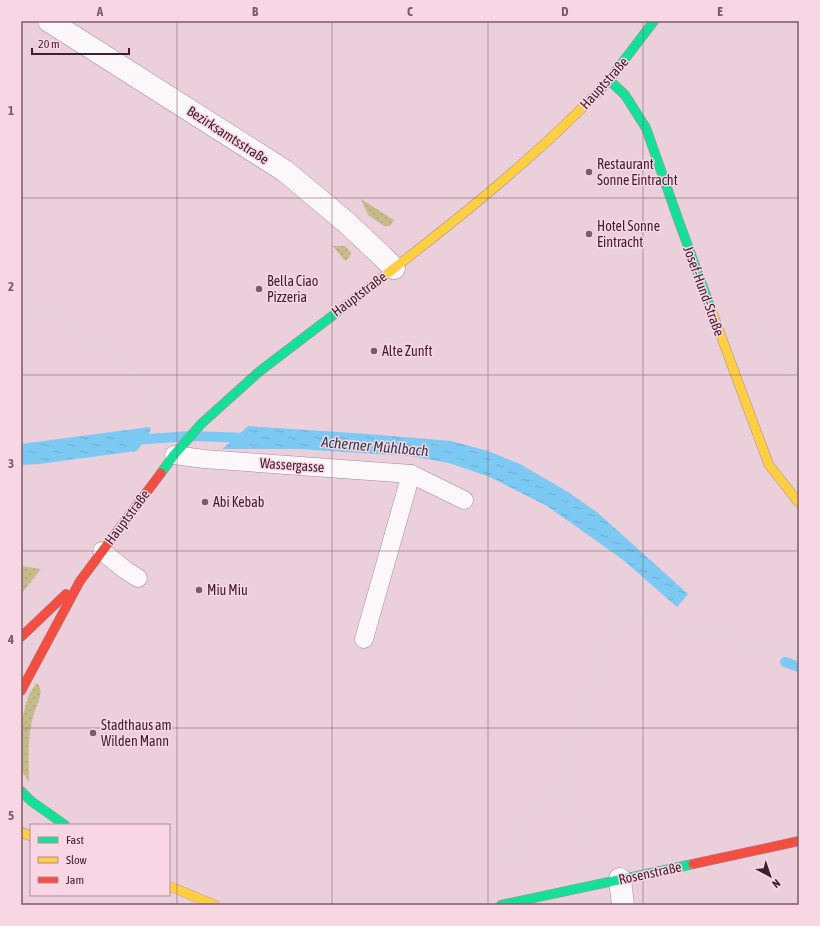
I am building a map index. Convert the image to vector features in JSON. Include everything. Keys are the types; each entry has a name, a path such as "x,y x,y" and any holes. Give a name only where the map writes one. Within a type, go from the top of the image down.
{"main road":[{"name":"Hauptstraße","path":"21,691 80,581 175,453 201,424 260,371 394,268 535,153 609,80 654,21"},
{"name":"Josef-Hund-Straße","path":"609,80 625,95 646,128 720,335 769,465 799,503"},
{"name":"Hauptstraße","path":"21,637 80,581"},
{"path":"21,791 31,801 64,824"},
{"name":"Rosenstraße","path":"504,904 799,841"},
{"path":"170,886 215,905"}],"street":[{"name":"Bezirksamtsstraße","path":"49,21 285,172 347,223 394,268"},
{"path":"620,879 623,905"}],"lane":[{"name":"Wassergasse","path":"175,453 204,458 411,474 464,500"},
{"path":"364,639 411,474"},
{"path":"102,551 124,569 138,578"}],"path":[{"path":"34,304 114,355 139,380 162,412"},
{"path":"720,335 750,325 799,379"},
{"path":"21,435 162,412 201,424"},
{"path":"504,904 504,874 529,818 563,777 587,698 620,606 630,583 613,575"},
{"path":"620,606 700,635 794,646 799,648"},
{"path":"563,777 598,884"}],"shaded area":[{"path":"361,199 394,220 390,226 384,226 368,215"},
{"path":"333,246 345,246 351,252 349,258 345,261"},
{"path":"21,566 41,569 21,594"},
{"path":"36,683 39,686 40,694 30,733 29,782 21,770 21,726 28,697"}],"water":[{"path":"248,426 451,441 488,451 520,464 568,492 598,513 688,594 677,607 622,559 547,506 490,477 449,463 410,456 298,449 222,449"},
{"path":"149,427 151,429 150,432 137,451 21,465 21,444"}],"pier":[{"path":"245,426 248,426 222,449 220,449"}],"waterway":[{"name":"Acherner Mühlbach","path":"132,440 192,436 248,438"},
{"name":"Acherner Mühlbach","path":"785,662 799,667"}],"traffic: fast":[{"path":"597,93 609,80 654,21"},
{"path":"609,80 625,95 646,128 711,309"},
{"path":"161,473 174,455 201,424 231,397 260,371 357,297"},
{"path":"21,791 31,801 64,824"},
{"path":"501,905 693,864"}],"traffic: slow":[{"path":"357,297 511,174 597,93"},
{"path":"711,309 769,465 799,503"},
{"path":"21,832 30,836"},
{"path":"170,886 215,905"}],"traffic: jam":[{"path":"21,691 80,581 161,473"},
{"path":"21,637 66,594"},
{"path":"693,864 799,841"}],"place":[{"name":"Restaurant Sonne Eintracht","path":"589,172"},
{"name":"Hotel Sonne Eintracht","path":"589,234"},
{"name":"Bella Ciao Pizzeria","path":"259,289"},
{"name":"Alte Zunft","path":"374,351"},
{"name":"Abi Kebab","path":"205,502"},
{"name":"Miu Miu","path":"199,590"},
{"name":"Stadthaus am Wilden Mann","path":"93,733"}]}
